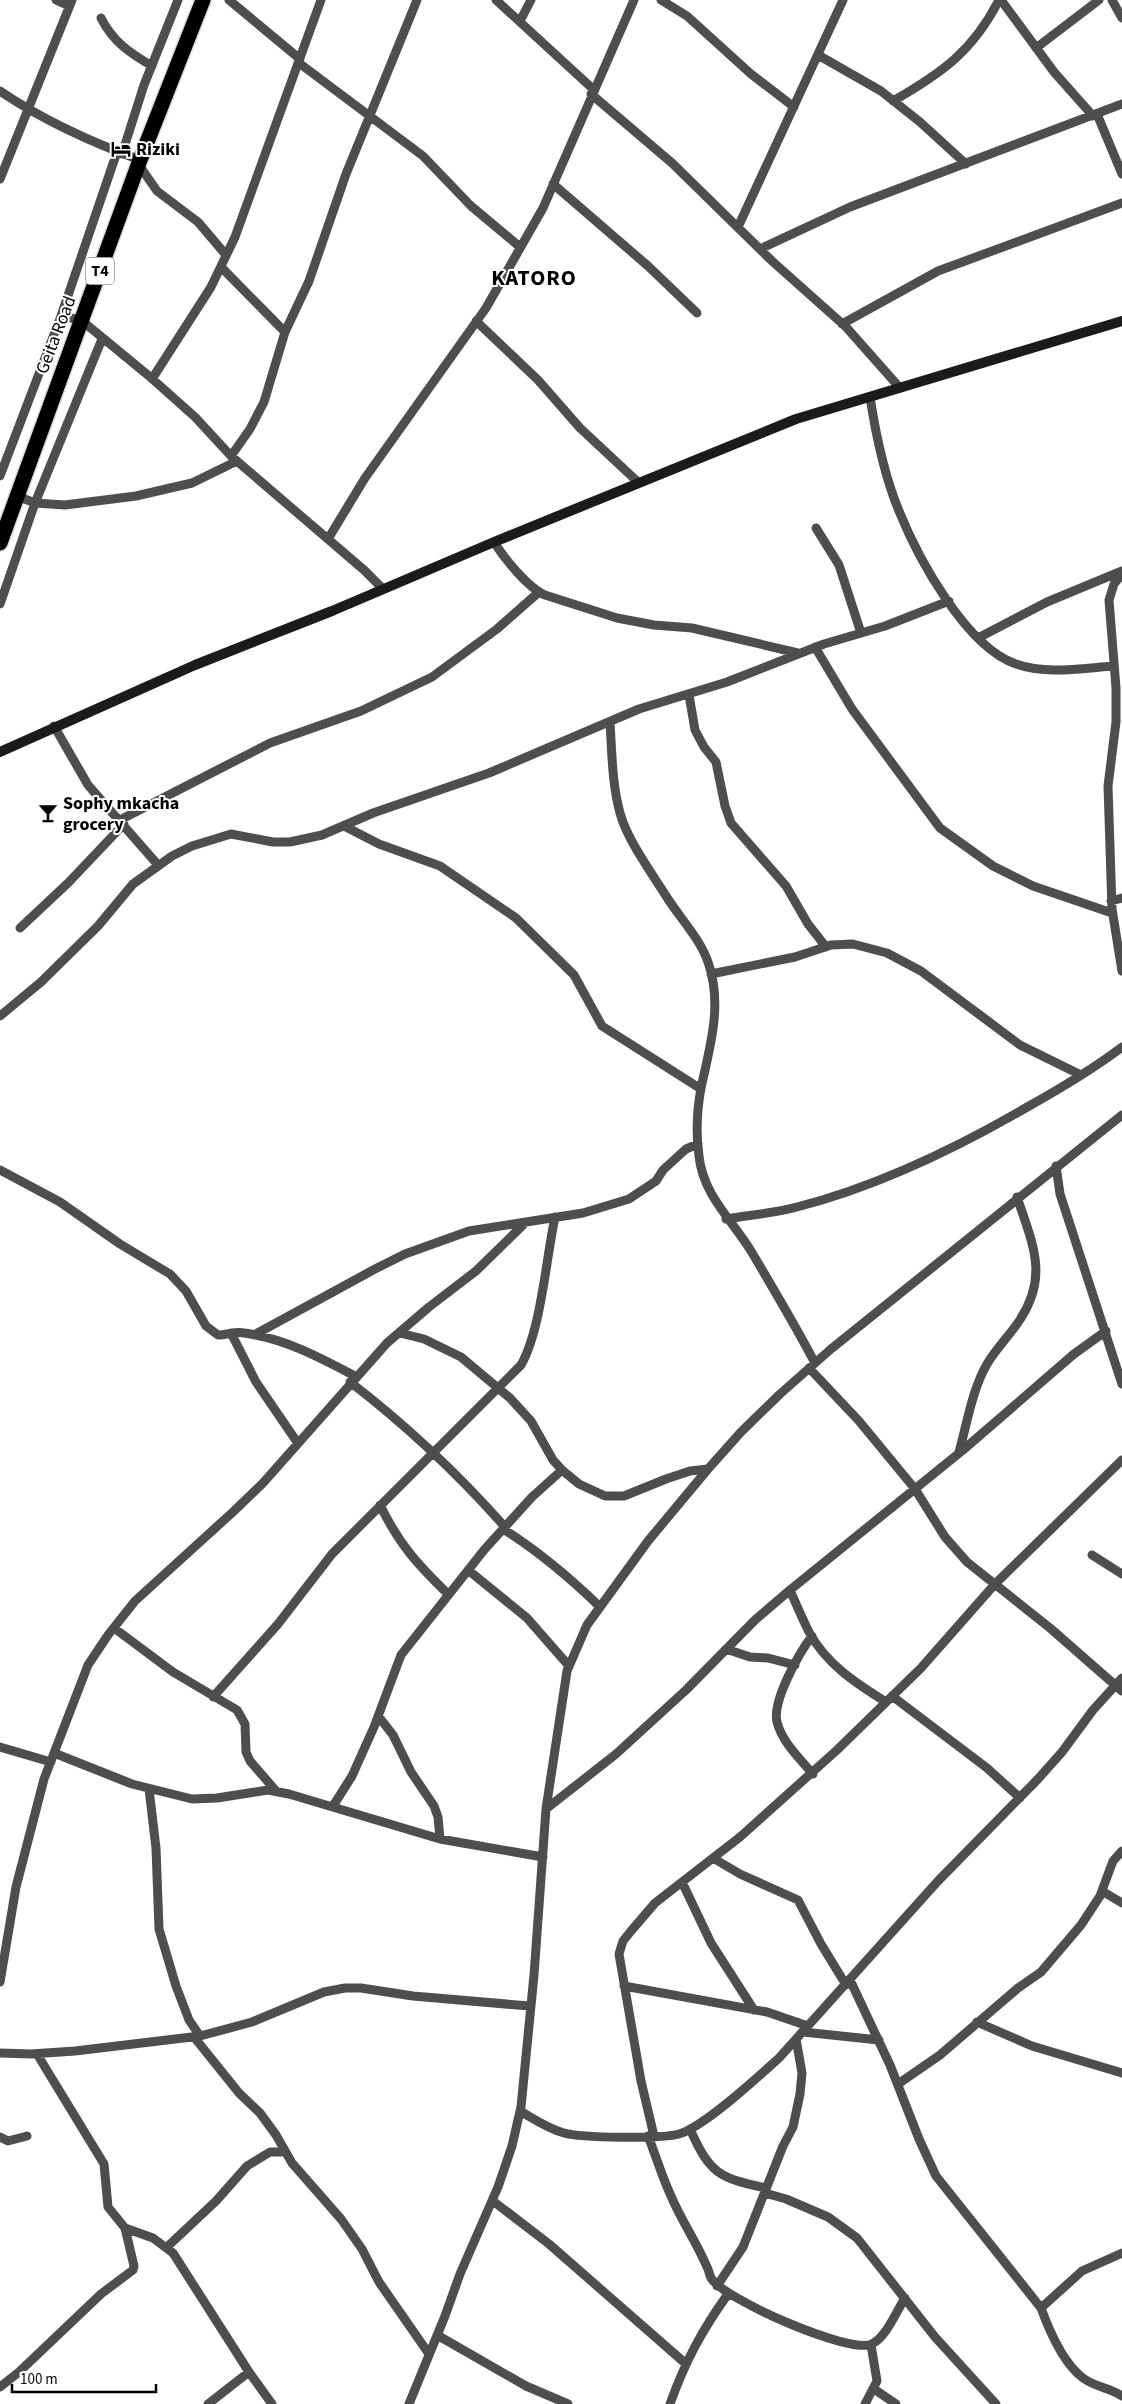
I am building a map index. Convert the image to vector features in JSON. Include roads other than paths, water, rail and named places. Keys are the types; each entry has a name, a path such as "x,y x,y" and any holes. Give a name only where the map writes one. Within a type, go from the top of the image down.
{"highway":[{"name":"Geita Road","path":"0,543 139,162 203,0"}],"street":[{"path":"0,179 71,3 56,0"},
{"path":"0,476 178,0"},
{"path":"229,0 299,61 370,118 424,156 471,206 520,247"},
{"path":"152,379 211,288 221,268 262,166 321,0"},
{"path":"17,496 35,503 64,505 136,496 192,483 234,458 264,402 285,332 309,281 346,174 418,0"},
{"path":"496,0 592,91 672,162 760,249 842,324 900,388"},
{"path":"520,21 531,0"},
{"path":"328,539 365,478 476,321 520,247 542,208 592,91 634,0"},
{"path":"661,0 687,16 751,74 794,107"},
{"path":"738,227 843,0"},
{"path":"893,101 933,78 954,61 975,39 1000,0 1067,89 1095,115 1122,174"},
{"path":"1036,48 1099,0"},
{"path":"1112,0 1122,18"},
{"path":"101,18 108,33 120,46 152,66"},
{"path":"818,55 847,70 893,101 920,122 966,164"},
{"path":"0,91 27,109 139,162 157,191 198,222 226,255"},
{"path":"760,249 850,207 1122,104"},
{"path":"553,184 648,266 697,313"},
{"path":"842,324 938,272 1122,203"},
{"path":"221,268 285,332"},
{"path":"61,316 81,320 152,379 196,417 234,458 383,589"},
{"path":"476,321 538,380 580,428 639,483"},
{"path":"0,752 54,726 195,665 332,612 494,542 796,419 1122,321"},
{"path":"0,604 35,503 102,339"},
{"path":"870,397 881,454 899,512 922,558 948,601 978,638 996,653 1015,664 1032,668 1055,670 1114,666"},
{"path":"816,528 839,565 861,633"},
{"path":"494,542 510,564 538,592 617,618 654,625 692,628 800,653"},
{"path":"978,638 1047,602 1122,573"},
{"path":"1122,573 1114,584 1109,600 1114,666 1119,688 1108,786 1112,913 1122,971"},
{"path":"20,928 68,884 122,822 270,743 361,711 432,677 497,629 538,592"},
{"path":"0,1016 41,982 98,926 132,884 158,865 192,846 231,834 273,842 290,842 322,835 373,813 489,773 639,709 689,695 815,647 861,633 948,601"},
{"path":"815,647 852,709 940,828 993,866 1033,886 1112,913"},
{"path":"689,695 695,730 704,747 716,762 725,806 731,823 786,886 808,924 826,947"},
{"path":"610,723 614,774 620,814 642,858 697,941 708,961 715,987 714,1034 701,1089 698,1144 699,1158 707,1187 726,1219 749,1249 793,1321 812,1365 915,1489 945,1537 967,1562 1050,1628 1118,1689"},
{"path":"54,726 88,785 158,865"},
{"path":"344,826 379,844 440,866 516,918 574,975 602,1026 701,1089"},
{"path":"1112,901 1122,898"},
{"path":"711,974 795,957 826,947 853,944 887,953 921,971 1020,1045 1081,1075"},
{"path":"726,1219 795,1208 840,1195 888,1176 987,1131 1081,1075 1122,1047"},
{"path":"418,2404 410,2400 438,2335 460,2274 492,2201 512,2146 520,2111 529,2006 534,1975 546,1810 569,1666 578,1641 599,1606 708,1469 740,1432 812,1365 1017,1197 1122,1114"},
{"path":"254,1335 405,1254 469,1231 582,1213 629,1199 656,1181 663,1170 686,1149 698,1144"},
{"path":"1056,1166 1060,1194 1122,1384"},
{"path":"0,1170 60,1202 120,1244 170,1274 186,1291 206,1326 212,1332 218,1335 243,1332 274,1340 319,1358 353,1379 456,1475 504,1528 561,1571 599,1606"},
{"path":"959,1452 968,1417 986,1365 1017,1324 1036,1283 1036,1252 1017,1197"},
{"path":"213,1698 278,1624 332,1554 521,1365 528,1354 538,1314 555,1217"},
{"path":"0,1982 16,1887 52,1757 88,1665 135,1601 234,1512 353,1379 429,1307 476,1272 526,1222"},
{"path":"546,1810 616,1754 790,1590 915,1489 1067,1360 1106,1331"},
{"path":"231,1333 256,1382 297,1442"},
{"path":"400,1333 443,1347 460,1357 497,1387 531,1421 548,1452 562,1470 579,1484 604,1496 615,1498 624,1496 642,1487 690,1471 708,1469"},
{"path":"905,2298 880,2338 871,2345 861,2346 824,2337 728,2294 717,2286 711,2278 670,2195 651,2136 619,1954 623,1941 655,1903 740,1837 813,1774 922,1668 995,1584 1122,1460"},
{"path":"333,1806 352,1776 379,1717 401,1655 448,1594 504,1528 532,1497 562,1470"},
{"path":"380,1505 398,1540 413,1559 448,1594"},
{"path":"1092,1555 1122,1574"},
{"path":"468,1570 527,1618 569,1666"},
{"path":"790,1590 812,1636 839,1669 857,1684 889,1699 987,1768 1020,1798"},
{"path":"114,1628 173,1672 241,1714 244,1724 246,1752 259,1773 276,1791"},
{"path":"812,1636 795,1665 779,1702 776,1714 777,1722 791,1748 813,1774"},
{"path":"726,1649 750,1657 768,1658 795,1665"},
{"path":"520,2111 552,2129 573,2135 651,2136 679,2134 690,2129 756,2079 796,2039 938,1881 1020,1798 1062,1752 1118,1689 1122,1678"},
{"path":"379,1717 393,1735 412,1772 434,1806 438,1817 440,1839"},
{"path":"0,1748 52,1757 149,1789 192,1799 217,1798 268,1790 276,1791 333,1806 373,1820 440,1839 543,1857"},
{"path":"149,1789 156,1848 159,1929 189,2020 197,2036 239,2093 260,2113 292,2163 341,2220 362,2248 379,2282 429,2354"},
{"path":"898,2084 940,2055 1018,1988 1041,1972 1081,1926 1102,1891 1112,1861 1122,1851"},
{"path":"713,1858 740,1874 798,1900 821,1944 848,1983 878,2040 936,2176 1041,2308 1050,2332 1072,2368 1084,2379 1122,2396"},
{"path":"682,1882 711,1943 754,2010"},
{"path":"1102,1891 1122,1904"},
{"path":"624,1986 754,2010 805,2029 878,2040"},
{"path":"0,2053 37,2054 197,2036 252,2022 324,1992 345,1988 361,1988 413,1996 529,2006"},
{"path":"977,2022 1032,2046 1121,2070"},
{"path":"717,2286 743,2247 793,2127 800,2094 802,2072 796,2039"},
{"path":"0,2387 19,2372 101,2294 133,2270 134,2266 125,2228 108,2207 104,2164 37,2054"},
{"path":"690,2129 699,2149 718,2173 726,2179 766,2191 815,2211 857,2238 956,2362 996,2404"},
{"path":"0,2137 8,2141 27,2136"},
{"path":"167,2247 216,2201 247,2166 270,2152 286,2152"},
{"path":"492,2201 549,2244 685,2363"},
{"path":"125,2228 153,2238 167,2247 186,2272 249,2372 272,2404"},
{"path":"1041,2308 1082,2271 1122,2253"},
{"path":"670,2404 685,2363 728,2294"},
{"path":"438,2335 526,2386 568,2404"},
{"path":"865,2404 877,2382 871,2345"},
{"path":"208,2404 249,2372"},
{"path":"874,2389 896,2404"}],"place":[{"name":"Riziki","path":"121,149"},
{"name":"Sophy mkacha grocery","path":"48,813"}],"district":[{"name":"KATORO","path":"534,278"}]}
